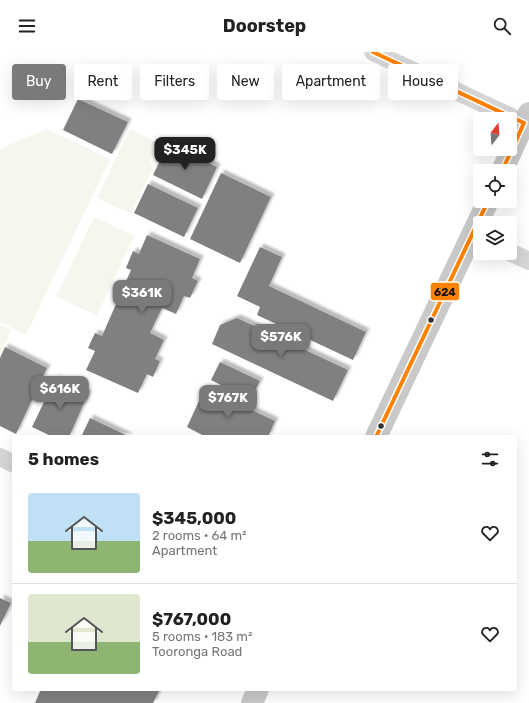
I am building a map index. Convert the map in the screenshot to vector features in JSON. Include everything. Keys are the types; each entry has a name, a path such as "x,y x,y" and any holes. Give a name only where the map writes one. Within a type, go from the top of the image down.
{"main road":[{"path":"505,164 527,118"},
{"path":"377,435 473,241"},
{"path":"252,703 257,691"}],"street":[{"path":"373,52 527,118"},
{"path":"517,255 529,261"},
{"path":"0,457 12,463"},
{"path":"0,470 12,476"}],"shaded area":[{"path":"47,129 110,159 26,335 0,322 0,149"},
{"path":"130,129 159,143 150,161 153,168 131,214 97,198"},
{"path":"94,217 134,236 97,315 56,297"},
{"path":"0,325 11,330 0,354"}],"building":[{"path":"78,100 128,122 112,154 63,130"},
{"path":"168,144 217,167 202,199 153,175"},
{"path":"221,173 271,197 240,263 190,239"},
{"path":"148,184 198,208 184,237 134,213"},
{"path":"147,235 200,259 192,278 198,281 190,298 184,296 176,314 162,308 150,333 164,340 155,359 160,361 153,377 147,374 138,393 86,370 95,351 88,348 95,333 102,336 131,270 126,268 133,251 139,254"},
{"path":"260,247 282,257 269,286 366,332 353,360 257,315 260,307 237,296"},
{"path":"237,318 348,370 333,401 212,344 220,325"},
{"path":"5,347 47,368 16,434 0,426 0,358"},
{"path":"220,362 260,381 250,400 211,380"},
{"path":"55,379 88,394 70,435 49,435 32,427"},
{"path":"205,388 275,421 269,435 202,435 187,427"},
{"path":"90,418 126,435 82,435"},
{"path":"0,598 11,603 0,626"},
{"path":"40,691 159,691 153,703 35,703"}],"transit line":[{"name":"624","path":"373,52 524,123"},
{"name":"624","path":"505,164 524,123"},
{"name":"624","path":"377,435 485,208"}]}
